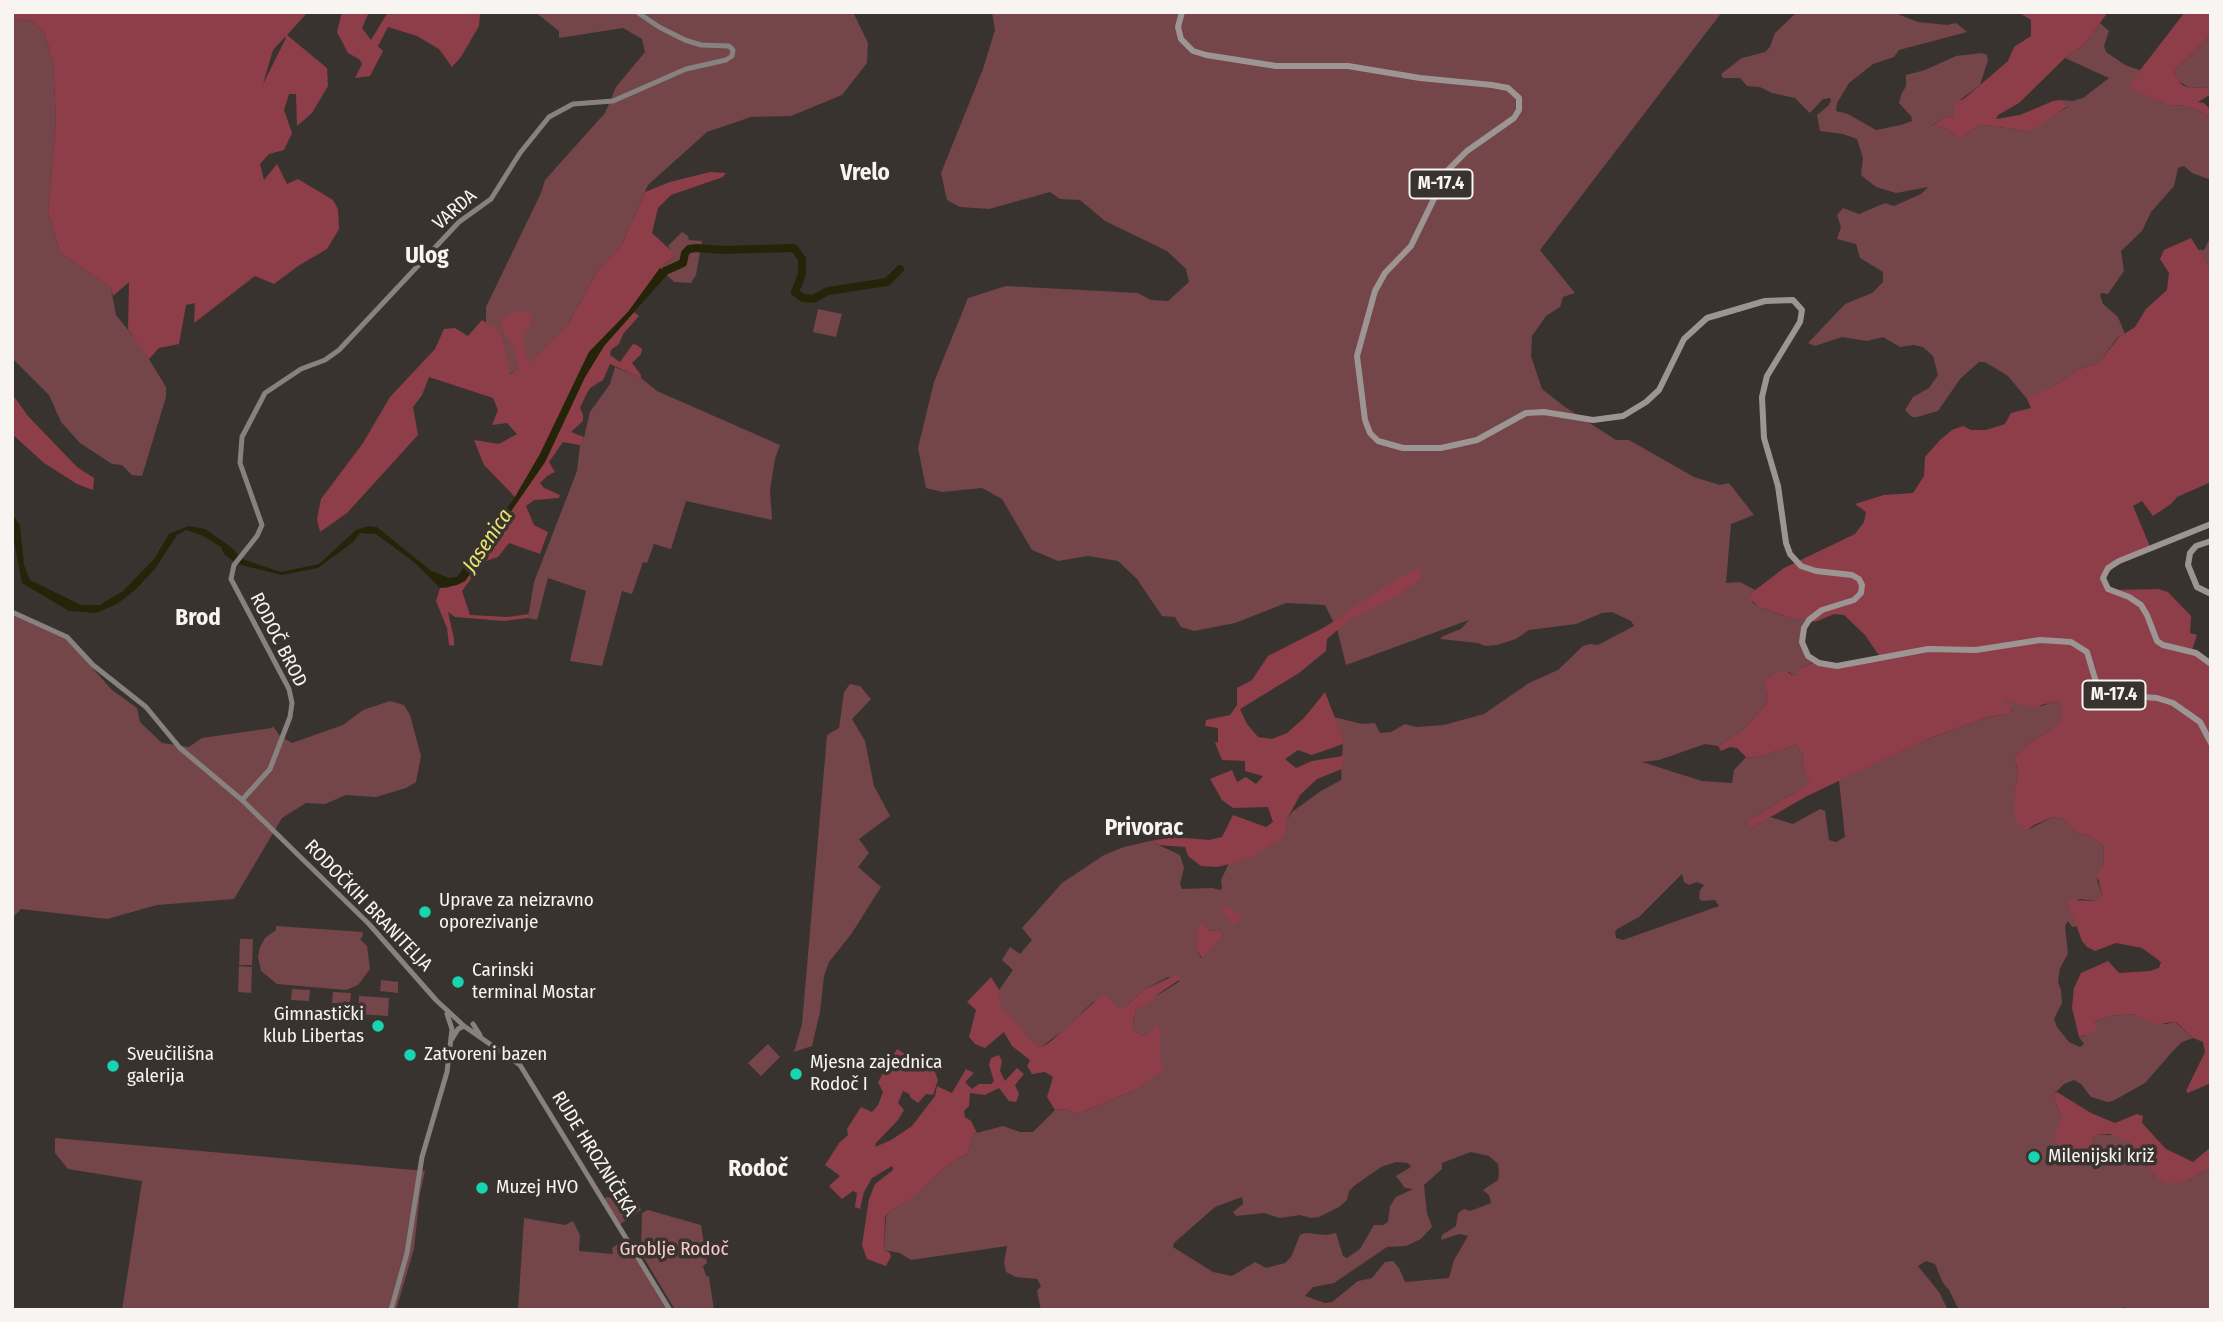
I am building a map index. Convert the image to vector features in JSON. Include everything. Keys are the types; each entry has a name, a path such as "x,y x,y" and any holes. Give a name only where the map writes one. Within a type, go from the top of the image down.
{"main road":[{"name":"M-17.4","path":"1182,12 1178,27 1181,40 1193,51 1206,55 1276,66 1356,66 1420,78 1501,86 1512,90 1519,98 1519,110 1514,118 1467,151 1448,170 1411,246 1385,273 1375,291 1357,356 1364,419 1370,433 1378,441 1403,448 1441,448 1477,440 1526,413 1544,412 1593,420 1623,416 1646,402 1658,390 1685,339 1707,317 1765,301 1793,300 1802,310 1800,322 1767,376 1762,397 1764,438 1778,486 1786,543 1790,554 1801,566 1811,570 1853,575 1863,585 1861,593 1854,600 1822,610 1809,620 1804,628 1802,642 1808,656 1819,663 1837,666 1928,649 1976,650 2047,639 2071,642 2087,652 2096,682 2104,692 2166,700 2200,722 2211,743"},
{"path":"2211,524 2119,561 2108,568 2103,578 2108,589 2130,597 2141,606 2157,641 2196,653 2211,664"},
{"path":"2211,541 2198,544 2192,549 2188,565 2197,587 2211,594"}],"street":[{"name":"VARDA","path":"234,565 262,525 240,463 240,445 265,393 301,369 325,360 339,351 459,222 491,199 520,153 549,117 580,102 613,101 686,69 726,60 732,56 733,50 729,47 693,43 659,27 636,12"},
{"name":"RODOČ BROD","path":"234,565 231,574 233,586 289,689 292,703 290,717 270,769 242,800"},
{"name":"RODOČKIH BRANITELJA","path":"12,612 67,637 93,665 146,707 180,748 242,800 369,924 438,1002 472,1032"},
{"path":"391,1310 407,1253 417,1179 447,1072 452,1029 450,1017 438,1002"},
{"path":"452,1029 462,1024"},
{"path":"451,1042 462,1024"},
{"path":"473,1024 484,1039"},
{"name":"RUDE HROZNIČEKA","path":"472,1032 511,1058 526,1073 670,1310"}],"green space":[{"path":"535,12 853,12 868,43 867,63 842,95 791,116 751,117 707,132 648,185 622,244 597,272 568,324 530,362 509,374 486,367 486,307 545,180 605,113 616,87 645,52 642,39 623,28 559,38 559,31"},
{"path":"992,12 1722,12 1540,250 1575,293 1563,297 1560,307 1546,316 1532,336 1531,356 1542,389 1616,440 1629,440 1694,477 1720,485 1729,483 1754,515 1731,524 1726,583 1740,582 1755,590 1750,594 1753,603 1764,609 1791,618 1809,618 1803,647 1816,661 1797,670 1799,674 1794,676 1789,672 1768,677 1766,704 1743,730 1718,746 1705,744 1659,760 1642,762 1702,781 1732,783 1734,770 1746,757 1754,758 1796,745 1802,753 1803,766 1811,780 1746,824 1750,829 1770,817 1793,824 1820,809 1825,811 1829,840 1836,842 1845,837 1839,780 1928,739 1988,717 2004,715 2012,711 2007,701 2042,706 2053,702 2061,703 2061,721 2026,745 2015,757 2018,775 2015,790 2027,830 2053,817 2063,819 2076,832 2089,836 2104,846 2103,867 2097,880 2102,895 2095,901 2079,899 2071,910 2078,926 2072,927 2068,921 2065,926 2068,954 2060,968 2058,982 2062,1003 2054,1019 2057,1027 2069,1042 2080,1047 2084,1044 2079,1037 2085,1036 2094,1022 2109,1016 2135,1014 2166,1024 2175,1022 2193,1038 2182,1042 2145,1083 2113,1101 2091,1097 2081,1084 2074,1080 2064,1084 2053,1095 2061,1116 2058,1130 2075,1155 2093,1151 2094,1135 2117,1135 2128,1142 2155,1177 2185,1182 2211,1167 2211,1310 2131,1310 2125,1307 2115,1310 1959,1310 1935,1264 1926,1261 1918,1266 1939,1292 1948,1310 1041,1310 1037,1291 1041,1286 1037,1279 1016,1277 1006,1272 1004,1262 1007,1246 911,1260 900,1253 884,1250 886,1217 889,1212 909,1199 944,1168 968,1153 973,1134 1003,1126 1020,1132 1033,1132 1055,1110 1067,1109 1075,1114 1081,1113 1137,1089 1164,1069 1160,1058 1160,1029 1157,1025 1145,1036 1134,1031 1133,1024 1136,1009 1180,981 1168,977 1145,989 1124,1008 1118,1008 1109,997 1093,1002 1041,1047 1035,1044 998,1004 999,990 1013,970 1002,960 1010,947 1020,954 1032,940 1022,928 1062,883 1104,855 1150,841 1180,855 1184,868 1180,884 1182,889 1220,890 1221,880 1229,863 1249,859 1286,832 1287,819 1292,812 1341,780 1343,739 1334,717 1362,724 1375,723 1380,733 1391,732 1405,724 1417,727 1444,725 1484,714 1529,683 1558,670 1583,646 1598,645 1634,626 1631,621 1612,612 1602,613 1576,624 1529,630 1516,639 1497,645 1485,646 1440,639 1461,629 1469,620 1346,665 1337,629 1325,605 1286,603 1235,623 1194,631 1181,627 1175,617 1162,616 1137,579 1118,561 1088,556 1058,561 1032,550 1002,499 982,488 942,492 926,488 918,448 934,382 968,298 1006,286 1138,293 1151,300 1168,301 1189,282 1186,269 1167,251 1105,221 1080,200 1060,199 1050,192 989,209 960,207 947,200 941,173 983,69 995,30","holes":["1682,874 1684,882 1689,885 1697,882 1704,885 1699,899 1715,900 1719,906 1623,940 1616,938 1617,929 1639,917","1201,923 1209,931 1219,930 1224,935 1201,958 1197,951 1196,935","1471,1152 1489,1156 1498,1164 1499,1173 1498,1180 1483,1190 1489,1195 1491,1203 1470,1211 1464,1209 1458,1213 1456,1226 1442,1235 1441,1240 1459,1234 1468,1236 1454,1260 1449,1278 1405,1282 1393,1261 1385,1262 1372,1278 1358,1281 1332,1302 1325,1303 1305,1296 1313,1287 1334,1283 1387,1247 1406,1246 1421,1239 1432,1227 1427,1213 1424,1185 1442,1169 1442,1163","1396,1162 1408,1163 1411,1167 1396,1176 1405,1188 1413,1189 1396,1197 1390,1206 1388,1222 1374,1225 1360,1249 1347,1258 1343,1256 1336,1233 1306,1233 1300,1235 1291,1257 1285,1263 1266,1268 1255,1262 1232,1276 1213,1272 1173,1247 1174,1243 1215,1207 1242,1197 1243,1204 1233,1212 1236,1216 1264,1213 1280,1218 1300,1215 1319,1217 1339,1207 1347,1200 1349,1191 1354,1186 1381,1167"]},
{"path":"1797,12 1899,12 1900,15 1918,22 1947,25 1956,23 1967,32 1899,50 1894,57 1873,64 1849,83 1837,103 1836,111 1848,114 1876,130 1912,121 1911,116 1899,103 1906,86 1906,75 1956,56 1982,53 1987,55 1988,60 1980,85 1960,100 1952,118 1948,116 1931,126 1942,126 1960,138 1984,125 2026,131 2068,107 2060,100 2073,101 2083,98 2109,78 2065,58 2084,45 2100,23 2109,31 2104,46 2106,52 2125,65 2142,71 2134,78 2131,88 2169,106 2182,105 2211,118 2211,180 2192,173 2184,166 2178,168 2174,186 2151,212 2142,231 2121,251 2124,271 2108,294 2100,295 2103,304 2118,317 2125,334 2117,338 2099,363 2079,369 2054,386 2027,399 2008,376 1985,362 1979,362 1960,379 1938,411 1912,417 1905,410 1913,397 1929,388 1938,375 1933,356 1923,347 1900,347 1883,337 1867,341 1842,337 1815,346 1808,343 1845,304 1872,293 1883,282 1883,272 1860,258 1856,244 1837,239 1841,227 1837,215 1843,208 1859,214 1885,203 1894,206 1921,194 1928,187 1896,193 1876,187 1861,175 1863,158 1857,139 1820,131 1817,115 1828,106 1830,98 1823,99 1810,113 1795,98 1772,93 1760,87 1747,86 1740,78 1723,78 1721,74 1742,58 1765,52 1775,33"},
{"path":"12,18 31,21 44,32 53,62 56,122 48,212 60,252 111,288 116,315 141,346 166,387 166,397 142,476 132,475 122,465 112,464 80,443 61,422 49,395 12,358"},
{"path":"2211,35 2211,87 2189,88 2177,80 2174,74 2176,69"},
{"path":"682,232 689,240 702,241 696,275 691,283 674,282 660,268 675,256 668,246"},
{"path":"2211,236 2211,270 2198,250 2204,250"},
{"path":"818,309 842,314 836,337 813,332"},
{"path":"615,367 641,378 657,391 780,445 770,490 772,520 686,501 671,549 654,544 647,563 643,562 632,594 622,591 602,666 570,661 586,591 548,578 537,620 528,618 534,582 577,471 580,445 590,412 610,384"},
{"path":"12,612 62,634 112,690 137,708 140,722 162,743 189,747 202,738 273,726 279,735 292,743 343,725 363,710 390,701 404,705 410,715 421,756 416,782 406,788 376,797 346,795 325,804 306,803 282,818 234,899 157,905 107,919 21,909 12,918"},
{"path":"850,684 860,686 871,699 852,719 865,741 874,786 890,816 859,839 869,853 858,867 881,887 852,933 829,962 824,976 820,1012 812,1046 794,1052 802,1024 827,735 839,728 844,692"},
{"path":"276,926 363,932 360,939 367,946 370,969 358,985 346,990 277,984 261,971 258,957 265,938 276,930"},
{"path":"240,939 253,939 252,965 239,965"},
{"path":"239,966 252,967 251,993 238,992"},
{"path":"381,980 398,982 398,993 380,991"},
{"path":"292,989 310,990 309,1001 291,1000"},
{"path":"333,992 351,993 350,1004 332,1003"},
{"path":"359,996 389,998 388,1016 358,1014"},
{"path":"768,1044 780,1057 761,1076 748,1063"},
{"path":"55,1138 425,1171 414,1249 396,1310 122,1310 142,1181 68,1169 55,1153"},
{"path":"606,1197 638,1202 641,1210 619,1225 604,1200"},
{"name":"Groblje Rodoč","path":"648,1210 701,1225 707,1263 703,1266 706,1276 709,1277 714,1310 675,1310 641,1253 642,1213"},
{"path":"524,1218 565,1225 573,1221 580,1235 579,1251 613,1254 612,1248 627,1238 670,1310 518,1310"}],"shaded area":[{"path":"12,12 308,12 287,35 327,68 328,86 312,113 297,126 296,94 289,94 284,110 292,133 284,150 269,154 260,164 264,180 277,164 287,184 298,179 333,200 338,209 339,229 327,249 274,284 255,276 194,323 195,303 186,305 179,344 159,348 149,359 128,329 129,282 113,296 111,288 60,252 48,212 56,122 53,62 44,32 31,21 12,18","holes":["286,38 263,84 273,50"]},
{"path":"342,12 369,12 362,28 371,40 388,12 477,12 480,15 479,26 452,67 439,49 417,36 388,27 378,46 383,51 370,76 355,78 362,64 348,53 337,32"},
{"path":"2018,12 2108,12 2084,45 2065,58 2019,103 1998,115 1996,119 2020,115 2053,101 2060,100 2068,106 2026,131 1984,125 1960,138 1942,126 1930,127 1948,116 1952,118 1955,114 1955,103 1965,98 2008,61 2014,47 2031,36 2031,20"},
{"path":"2185,12 2211,12 2211,35 2174,74 2182,85 2189,88 2211,87 2211,94 2198,102 2204,103 2211,110 2211,118 2182,105 2169,106 2130,88 2134,78"},
{"path":"710,172 726,173 723,177 671,195 658,208 652,233 676,255 660,268 628,312 589,352 540,454 515,497 484,465 474,440 499,444 517,434 507,423 492,425 498,410 493,398 429,377 422,395 413,407 418,435 347,513 320,532 317,519 321,499 363,443 390,397 435,349 444,329 455,328 468,336 482,320 500,331 510,374 519,368 514,348 504,333 501,319 511,313 527,311 533,317 523,339 530,362 568,324 597,272 622,244 645,192 670,182"},
{"path":"2191,238 2211,270 2211,482 2177,497 2153,516 2142,501 2133,506 2151,549 2117,565 2105,576 2106,583 2115,590 2158,589 2168,592 2191,616 2190,633 2197,635 2192,650 2211,662 2211,1083 2188,1093 2186,1091 2205,1052 2203,1042 2193,1038 2176,1022 2155,1024 2135,1014 2109,1016 2094,1022 2098,1029 2079,1037 2072,1008 2074,988 2081,973 2108,961 2119,973 2150,971 2159,968 2161,962 2142,948 2116,943 2095,951 2082,941 2067,900 2095,901 2102,895 2097,874 2103,867 2104,846 2089,836 2076,832 2063,819 2053,817 2027,830 2014,820 2018,775 2015,757 2026,745 2053,729 2061,720 2061,703 2053,702 2034,707 2007,701 2012,708 2010,714 1988,717 1928,739 1807,796 1750,829 1746,824 1750,819 1799,790 1810,780 1803,766 1802,753 1796,745 1754,758 1746,757 1737,748 1730,747 1721,751 1718,746 1743,730 1766,704 1768,697 1764,681 1769,677 1784,670 1794,676 1798,674 1797,670 1817,661 1826,665 1880,657 1865,635 1844,615 1834,614 1815,622 1809,618 1791,618 1759,607 1749,598 1750,594 1784,568 1855,534 1864,522 1866,512 1855,504 1884,495 1913,493 1924,476 1925,457 1952,430 1963,426 1971,430 1986,430 2005,424 2011,413 2031,408 2027,399 2032,395 2054,386 2079,369 2099,363 2118,338 2135,327 2146,309 2167,290 2169,273 2160,259 2164,250"},
{"path":"634,312 639,316 623,334 619,344 611,350 610,355 620,362 633,344 637,345 642,349 641,354 632,363 641,378 610,364 603,380 590,388 580,408 583,421 571,432 584,437 583,442 580,445 563,442 549,462 555,472 540,483 544,488 560,495 559,498 534,500 526,506 534,525 548,532 540,554 509,543 498,557 483,562 462,591 470,615 508,617 529,614 528,618 504,621 455,617 448,612 454,639 454,646 449,645 447,628 436,601 440,588 465,581 470,574 545,462 585,377 604,346"},
{"path":"12,394 28,416 77,467 94,478 93,490 77,484 44,463 12,434"},
{"path":"1421,567 1420,579 1402,593 1348,621 1327,639 1326,651 1299,673 1240,709 1247,724 1258,737 1272,739 1287,733 1304,718 1325,692 1343,739 1343,744 1312,755 1298,750 1285,759 1296,768 1312,761 1343,756 1342,769 1317,779 1300,795 1287,819 1283,837 1249,859 1217,867 1201,866 1188,856 1185,847 1159,845 1150,841 1174,837 1209,840 1222,837 1233,815 1266,827 1273,822 1268,807 1233,808 1222,800 1210,779 1232,770 1237,782 1246,777 1256,784 1263,776 1245,771 1245,761 1222,760 1215,743 1218,742 1218,728 1205,726 1206,720 1230,715 1237,705 1237,688 1252,680 1268,656 1325,627 1396,579"},
{"path":"1222,905 1243,916 1234,925 1224,914"},
{"path":"1201,922 1209,931 1219,930 1224,935 1202,958 1197,951 1196,935"},
{"path":"1176,975 1182,978 1149,1003 1136,1009 1133,1023 1134,1031 1145,1036 1157,1024 1160,1029 1160,1058 1165,1069 1137,1089 1081,1113 1075,1114 1067,1109 1055,1110 1047,1097 1053,1077 1045,1072 1032,1074 1027,1066 1030,1060 1012,1046 1004,1032 985,1048 975,1044 969,1037 976,1010 967,1002 991,977 999,990 999,1004 1035,1044 1041,1047 1102,995 1109,997 1118,1008 1124,1008 1145,989"},
{"path":"897,1049 935,1072 938,1080 933,1095 926,1094 918,1103 903,1091 898,1103 904,1110 875,1147 912,1126 935,1096 937,1086 952,1093 966,1069 974,1073 965,1082 972,1089 979,1084 991,1084 994,1081 989,1065 991,1058 999,1055 1002,1061 1000,1071 1005,1081 1017,1068 1024,1074 1015,1085 1019,1094 1016,1102 1009,1101 999,1088 985,1095 970,1093 969,1106 964,1111 965,1117 971,1121 977,1133 973,1134 968,1153 944,1168 910,1199 885,1217 884,1250 891,1256 886,1266 867,1259 862,1245 869,1199 875,1184 893,1170 892,1166 872,1178 864,1192 860,1209 855,1207 857,1193 853,1191 842,1199 829,1186 840,1176 825,1165 839,1143 848,1135 847,1129 861,1107 872,1112 878,1105 883,1092 878,1082"},
{"path":"2057,1092 2091,1113 2115,1123 2137,1114 2143,1116 2142,1123 2166,1149 2193,1162 2211,1147 2211,1167 2185,1182 2166,1184 2155,1177 2128,1142 2110,1134 2094,1135 2093,1151 2088,1154 2063,1153 2054,1140 2061,1116 2053,1095"}],"water":[{"path":"660,268 667,275 604,346 585,377 545,462 465,581 457,585 440,588 415,563 376,534 360,533 353,542 318,568 282,575 237,564 224,554 221,547 186,530 177,535 155,569 134,591 117,604 96,613 69,611 22,583 12,531 12,514 20,525 24,565 30,580 81,605 100,605 123,591 154,559 169,534 189,526 205,529 231,547 242,559 281,572 319,564 356,530 369,526 377,527 430,570 449,578 457,577 515,497 540,454 589,352 628,312"}],"waterway":[{"name":"Jasenica","path":"659,278 665,271 683,263 685,253 689,249 697,248 794,248 802,259 802,274 795,292 803,298 813,299 828,291 887,282 900,269"}],"place":[{"name":"Uprave za neizravno oporezivanje","path":"425,912"},
{"name":"Carinski terminal Mostar","path":"458,982"},
{"name":"Gimnastički klub Libertas","path":"378,1026"},
{"name":"Zatvoreni bazen","path":"410,1055"},
{"name":"Sveučilišna galerija","path":"113,1066"},
{"name":"Mjesna zajednica Rodoč I","path":"796,1074"},
{"name":"Milenijski križ","path":"2034,1157"},
{"name":"Muzej HVO","path":"482,1188"}],"district":[{"name":"Vrelo","path":"865,174"},
{"name":"Ulog","path":"427,257"},
{"name":"Brod","path":"198,619"},
{"name":"Privorac","path":"1144,829"},
{"name":"Rodoč","path":"758,1170"}]}
